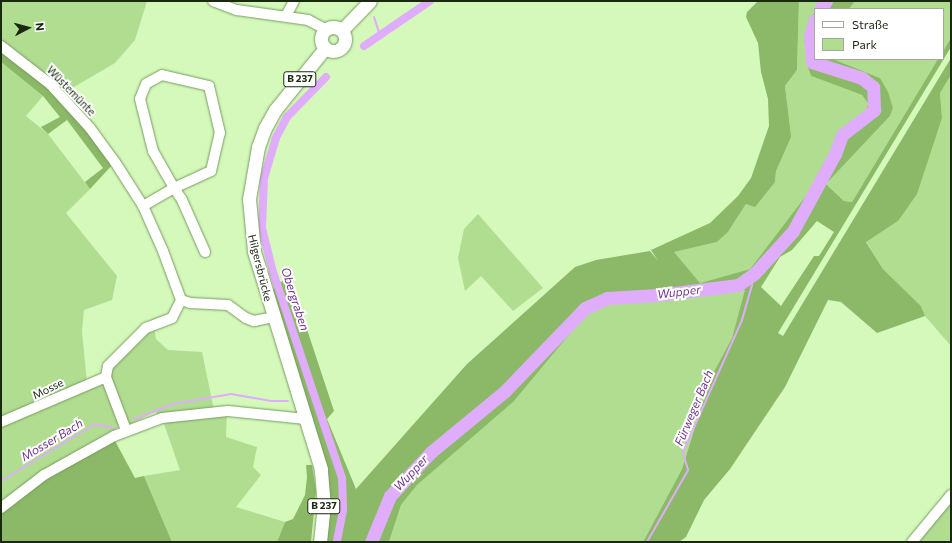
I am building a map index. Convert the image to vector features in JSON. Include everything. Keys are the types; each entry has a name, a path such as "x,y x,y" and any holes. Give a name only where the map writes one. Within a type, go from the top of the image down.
{"main road":[{"path":"342,30 370,1"},
{"path":"333,26 342,30 346,39 342,48 334,51 325,48 321,40 325,29 333,26"},
{"name":"Hilgersbrücke","path":"320,542 324,506 321,470 254,251 250,230 249,199 252,174 258,147 275,110 325,48"}],"street":[{"path":"213,1 316,22 325,29"},
{"path":"286,16 294,1"},
{"name":"Wüstemünte","path":"1,46 50,84 90,128 115,162 143,206"},
{"path":"126,430 106,377 108,366 146,328 172,318 181,300 163,251 143,206 174,188 211,172 220,133 209,86 162,75 146,84 140,99 153,151 174,188 205,252"},
{"name":"Hilgersbrücke","path":"181,300 190,303 228,305 246,318 254,321 274,317"},
{"name":"Mosse","path":"1,422 106,377"},
{"path":"1,508 44,475 126,430 162,418 228,411 306,419"},
{"path":"912,542 951,495"}],"green space":[{"path":"1,1 147,1 135,40 115,63 62,94 1,43"},
{"path":"758,1 799,1 797,70 785,86 791,137 776,171 775,182 755,207 746,204 728,232 717,242 674,252 700,283 750,269 808,193 824,162 865,116 868,103 862,95 811,76 807,65 804,37 810,16 814,13 814,60 835,60 880,78 888,92 893,108 890,116 826,184 844,201 852,202 937,60 943,60 778,333 783,336 951,58 951,75 940,93 942,118 917,194 898,221 866,242 883,269 921,306 925,316 877,333 841,302 828,300 785,387 730,469 704,500 686,537 679,542 643,542 682,469 710,379 732,338 745,290 609,304 588,312 513,402 417,485 401,505 389,542 325,542 329,510 270,292 289,275 334,411 327,419 356,489 467,364 575,267 596,260 650,251 658,261 651,250 710,223 738,196 751,178 769,126 768,99 761,72 758,43 746,17 747,12","holes":["817,221 834,232 819,256 814,256 781,306 761,287 780,257 792,250"]},
{"path":"799,1 825,1 818,8 814,8 814,12 810,16 804,37 807,65 811,76 862,95 868,102 865,116 824,162 808,193 750,269 700,283 673,252 717,242 728,232 746,204 775,182 776,171 790,137 785,86 797,70"},
{"path":"825,1 855,1 850,8 818,8"},
{"path":"855,1 951,1 951,38 944,49 944,8 850,8"},
{"path":"951,38 951,47 944,59 944,49"},
{"path":"1,46 27,65 115,162 90,189 85,182 103,168 67,120 48,134 41,127 60,117 43,96 1,62"},
{"path":"835,60 937,60 852,202 844,201 826,184 890,116 893,108 880,78"},
{"path":"1,62 43,96 26,116 48,134 90,189 66,213 117,276 112,300 84,310 82,331 87,383 104,381 120,424 115,430 44,475 1,508"},
{"path":"951,75 951,346 925,316 921,306 883,269 866,241 898,221 942,118 940,93"},
{"path":"478,214 543,288 513,311 481,276 465,291 458,258 464,229"},
{"path":"746,290 732,338 710,379 682,469 643,542 389,542 401,505 417,485 511,403 588,312 609,304"},
{"path":"154,326 156,339 168,350 202,352 214,410 160,416 155,412 128,425 109,375 110,370"},
{"path":"227,413 226,437 257,447 253,467 261,475 236,507 285,522 277,542 172,542 144,476 180,470 163,421"},
{"path":"114,439 135,478 144,476 172,542 1,542 1,508 44,475"},
{"path":"306,465 312,465 316,491 311,542 277,542 285,522 293,519 305,495 307,477"},
{"path":"951,502 951,542 917,542"}],"waterway":[{"name":"Obergraben","path":"364,46 430,1"},
{"name":"Wupper","path":"821,8 826,1"},
{"path":"374,17 380,35"},
{"name":"Wupper","path":"371,542 390,496 431,452 505,391 585,308 607,298 658,295 738,285 754,274 793,231 835,154 842,135 874,110 873,87 862,78 812,62 810,36 814,23"},
{"name":"Obergraben","path":"326,77 287,117 276,138 264,178 262,228 273,272 342,478 343,510 337,542"},
{"name":"Fürweger Bach","path":"647,542 688,470 683,452 742,320 752,285 751,275"},
{"name":"Mosser Bach","path":"134,419 173,404 231,394 271,401 288,401"},
{"name":"Mosser Bach","path":"1,481 95,424 114,428"}]}
